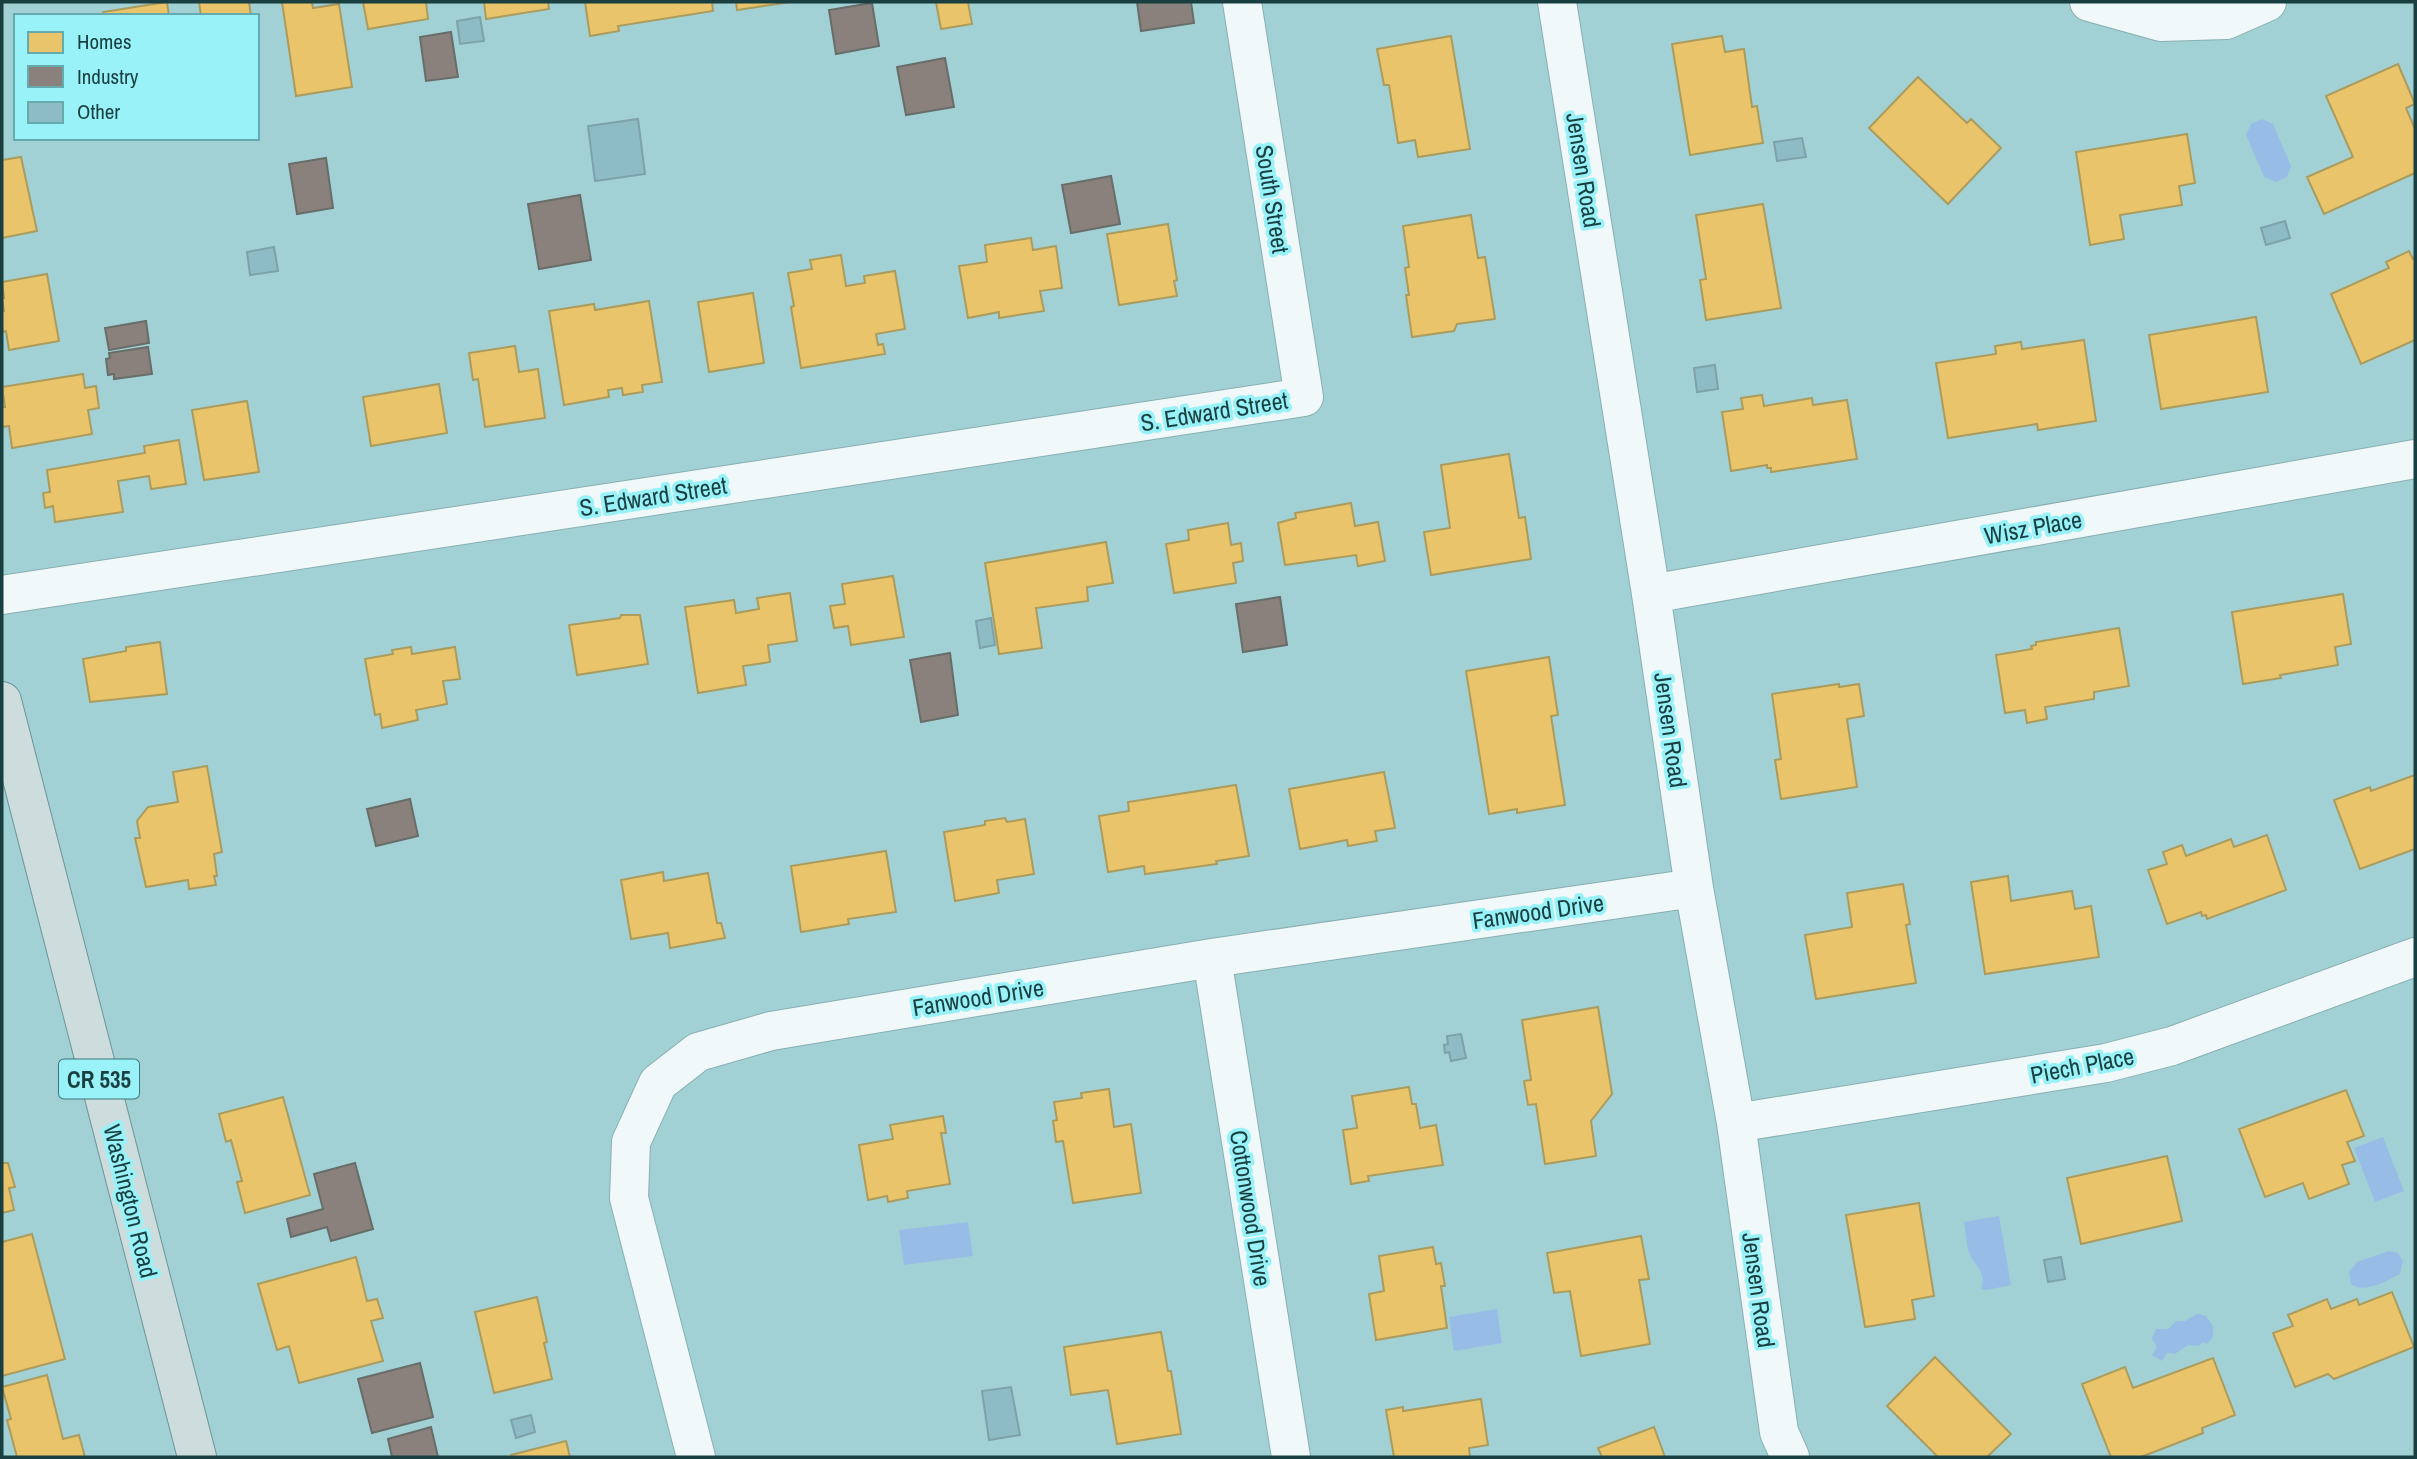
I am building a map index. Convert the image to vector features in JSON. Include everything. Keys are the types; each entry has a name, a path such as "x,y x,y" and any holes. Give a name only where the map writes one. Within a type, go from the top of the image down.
{"main road":[{"name":"Washington Road","path":"2,701 197,1457"}],"street":[{"name":"South Street","path":"1242,2 1304,397"},
{"name":"Jensen Road","path":"1557,2 1695,888 1736,1123 1779,1432 1790,1457"},
{"path":"2089,2 2161,22 2226,20 2267,2"},
{"name":"S. Edward Street","path":"2,595 1304,397"},
{"name":"Wisz Place","path":"1651,594 2415,459"},
{"name":"Fanwood Drive","path":"696,1457 629,1198 631,1142 658,1083 698,1052 771,1031 1212,958 1695,888"},
{"name":"Piech Place","path":"1736,1123 2119,1059 2172,1046 2415,957"},
{"name":"Cottonwood Drive","path":"1212,958 1291,1457"}],"water":[{"path":"2262,119 2273,124 2291,166 2287,177 2276,182 2264,177 2246,135 2251,124"},
{"path":"2383,1137 2404,1191 2375,1202 2354,1148"},
{"path":"1999,1216 2011,1285 1981,1289 1982,1275 1969,1254 1964,1222"},
{"path":"968,1222 973,1256 904,1265 899,1230"},
{"path":"2389,1251 2398,1253 2403,1261 2400,1274 2369,1287 2356,1287 2351,1284 2349,1272 2357,1262"},
{"path":"1497,1309 1502,1343 1454,1351 1449,1317"},
{"path":"2197,1314 2206,1316 2213,1326 2213,1337 2207,1344 2203,1342 2199,1346 2188,1345 2175,1354 2167,1353 2162,1361 2152,1355 2157,1347 2152,1339 2156,1329 2168,1329 2176,1321 2185,1321"}],"building: Homes":[{"path":"167,2 169,14 104,14"},
{"path":"199,2 249,2 251,14 201,14"},
{"path":"282,2 312,2 313,8 339,4 352,87 296,96"},
{"path":"363,2 426,2 428,19 368,29"},
{"path":"484,2 548,2 549,9 486,19"},
{"path":"585,2 712,2 713,11 618,26 619,31 590,36"},
{"path":"736,2 791,2 737,10"},
{"path":"936,2 968,2 972,24 941,29"},
{"path":"1451,36 1470,149 1418,157 1415,140 1398,143 1389,85 1384,85 1377,49"},
{"path":"1722,36 1725,52 1744,49 1752,107 1757,106 1763,143 1690,155 1672,44"},
{"path":"2398,64 2415,104 2406,108 2415,129 2415,173 2324,214 2307,177 2353,157 2326,96"},
{"path":"1918,77 1967,123 1971,119 2001,148 1948,204 1869,128"},
{"path":"2187,134 2195,183 2179,186 2182,205 2120,215 2124,239 2090,245 2076,152"},
{"path":"21,157 37,231 2,238 2,160"},
{"path":"1763,204 1781,308 1706,320 1700,280 1706,279 1696,215"},
{"path":"1471,215 1478,258 1485,257 1495,319 1457,324 1454,331 1412,337 1406,295 1409,295 1405,268 1409,267 1403,226"},
{"path":"1168,224 1177,296 1119,305 1107,234"},
{"path":"1031,238 1033,250 1056,246 1062,288 1040,291 1044,311 999,318 999,312 968,318 959,266 987,262 985,245"},
{"path":"2409,251 2413,259 2415,258 2415,340 2361,364 2331,294 2389,268 2386,262"},
{"path":"841,255 846,286 865,283 864,276 895,271 905,329 876,334 878,345 883,344 885,354 801,368 788,273 812,269 810,260"},
{"path":"47,274 59,341 9,350 6,331 3,332 2,327 2,282"},
{"path":"753,293 764,363 709,372 698,302"},
{"path":"649,301 662,382 642,385 643,392 623,395 622,388 608,390 609,397 564,405 549,311 594,304 595,310"},
{"path":"2256,317 2268,392 2161,409 2149,335"},
{"path":"2084,340 2096,421 2038,430 2037,424 1948,438 1936,363 1996,354 1995,346 2021,342 2022,349"},
{"path":"515,346 519,372 538,369 545,418 485,427 478,379 473,380 469,353"},
{"path":"83,374 85,388 96,386 99,408 88,410 92,434 12,448 9,426 2,427 2,407 5,407 2,387"},
{"path":"439,384 447,433 371,446 363,397"},
{"path":"1762,395 1764,406 1812,398 1813,405 1847,400 1857,459 1771,472 1767,465 1731,471 1722,412 1743,409 1741,398"},
{"path":"247,401 259,472 204,480 192,410"},
{"path":"179,440 186,484 151,489 149,476 118,481 123,512 55,522 53,506 45,508 43,493 50,492 47,470 145,453 144,446"},
{"path":"1509,454 1519,518 1525,517 1531,559 1431,575 1424,532 1450,528 1441,465"},
{"path":"1351,503 1355,526 1378,522 1385,561 1358,566 1356,555 1285,565 1278,523 1296,518 1295,513"},
{"path":"1228,523 1231,545 1241,543 1243,561 1233,563 1236,583 1174,593 1166,544 1189,540 1188,530"},
{"path":"1106,542 1113,583 1087,587 1088,601 1036,608 1042,648 999,654 985,563"},
{"path":"893,576 904,637 851,645 848,626 834,628 830,606 845,604 842,584"},
{"path":"790,593 797,641 768,645 770,662 743,666 746,685 698,693 685,607 734,600 736,613 759,609 757,598"},
{"path":"2343,594 2351,644 2335,647 2338,665 2243,684 2232,612"},
{"path":"621,615 640,615 648,664 577,675 569,625 620,618"},
{"path":"2119,628 2129,686 2094,692 2094,699 2045,707 2047,719 2027,723 2025,710 2005,713 1996,655 2032,649 2031,646 2036,645 2036,642"},
{"path":"160,642 167,694 90,702 83,659 126,651 126,647"},
{"path":"411,647 412,654 455,647 460,679 443,681 447,704 416,710 418,720 382,728 380,714 375,715 365,659 393,654 392,650"},
{"path":"1549,657 1558,715 1551,716 1565,805 1517,813 1517,809 1489,814 1466,671"},
{"path":"1839,684 1839,687 1859,684 1864,716 1847,719 1857,787 1781,799 1775,760 1781,759 1772,694"},
{"path":"207,766 222,852 214,854 216,885 189,889 188,880 146,887 135,838 140,838 137,821 148,807 178,802 173,772"},
{"path":"1384,772 1395,828 1375,831 1377,841 1348,846 1347,840 1300,849 1289,789"},
{"path":"2415,775 2415,849 2360,869 2334,800 2370,787 2371,791"},
{"path":"1236,785 1249,856 1216,861 1217,864 1145,874 1144,866 1108,872 1099,816 1129,811 1128,802"},
{"path":"1005,818 1007,822 1025,819 1034,874 997,880 999,893 955,901 944,832 985,825 985,821"},
{"path":"2267,835 2286,890 2207,919 2201,912 2167,924 2148,870 2167,864 2163,852 2182,845 2186,856 2231,839 2234,847"},
{"path":"886,851 896,912 848,919 849,924 801,932 791,866"},
{"path":"663,872 664,881 708,873 717,923 721,923 725,938 670,948 668,933 631,939 621,880"},
{"path":"2008,876 2011,901 2072,891 2075,909 2091,906 2099,957 1985,974 1971,882"},
{"path":"1903,884 1910,924 1906,925 1916,983 1816,999 1805,935 1852,927 1847,893"},
{"path":"1598,1007 1612,1094 1591,1121 1596,1156 1545,1164 1536,1104 1528,1105 1524,1081 1531,1080 1522,1020"},
{"path":"1409,1087 1412,1104 1416,1104 1420,1128 1436,1125 1443,1165 1368,1176 1369,1181 1351,1184 1343,1130 1357,1128 1352,1096"},
{"path":"1109,1089 1114,1127 1131,1124 1141,1193 1073,1203 1063,1141 1056,1142 1054,1102 1082,1098 1081,1093"},
{"path":"2346,1090 2364,1136 2347,1142 2355,1161 2342,1165 2349,1184 2309,1199 2303,1183 2265,1197 2239,1129"},
{"path":"283,1097 310,1195 245,1213 237,1182 242,1181 231,1140 226,1142 219,1114"},
{"path":"943,1116 946,1133 941,1133 950,1184 907,1191 908,1198 888,1202 887,1196 868,1200 859,1145 893,1139 890,1125"},
{"path":"2167,1156 2182,1221 2081,1244 2067,1178"},
{"path":"2,1163 8,1163 15,1187 9,1188 14,1210 2,1213"},
{"path":"1919,1203 1934,1296 1912,1300 1915,1319 1865,1327 1846,1215"},
{"path":"32,1234 65,1359 2,1376 2,1242"},
{"path":"1641,1236 1649,1279 1639,1280 1650,1344 1581,1356 1570,1291 1554,1293 1547,1253"},
{"path":"1433,1247 1436,1264 1441,1263 1445,1286 1441,1286 1447,1328 1376,1340 1369,1294 1384,1291 1379,1256"},
{"path":"356,1257 367,1301 377,1299 383,1318 371,1321 383,1361 299,1383 289,1346 277,1350 258,1284"},
{"path":"2392,1292 2414,1347 2334,1379 2328,1374 2295,1387 2273,1333 2293,1326 2288,1315 2327,1299 2331,1309 2357,1299 2359,1305"},
{"path":"537,1297 552,1379 494,1393 475,1312"},
{"path":"1161,1332 1168,1371 1171,1371 1181,1434 1117,1444 1108,1390 1071,1395 1064,1347"},
{"path":"1935,1357 2011,1434 1987,1457 1938,1457 1887,1406"},
{"path":"2213,1358 2235,1415 2202,1428 2203,1433 2141,1457 2111,1457 2082,1384 2125,1367 2133,1388"},
{"path":"47,1375 63,1439 79,1435 85,1457 17,1457 2,1387"},
{"path":"1481,1399 1488,1445 1469,1448 1470,1457 1394,1457 1386,1410 1403,1407 1403,1411"},
{"path":"1654,1427 1665,1457 1602,1457 1598,1448"},
{"path":"566,1441 570,1457 511,1455"}],"building: Industry":[{"path":"1137,2 1191,2 1194,23 1141,31"},
{"path":"872,3 879,46 836,54 829,10"},
{"path":"451,32 458,77 426,81 420,37"},
{"path":"945,58 954,107 906,115 897,67"},
{"path":"326,158 333,208 297,214 289,164"},
{"path":"1111,176 1120,224 1071,233 1062,185"},
{"path":"580,195 591,260 539,269 528,204"},
{"path":"146,321 149,343 109,350 105,328"},
{"path":"148,347 152,374 114,379 114,374 108,375 106,359 110,358 109,353"},
{"path":"1280,597 1287,645 1243,652 1236,604"},
{"path":"950,653 958,715 921,722 910,660"},
{"path":"410,799 418,836 376,846 367,809"},
{"path":"355,1163 373,1229 331,1241 327,1227 291,1237 287,1219 323,1209 314,1174"},
{"path":"420,1363 433,1417 372,1433 358,1379"},
{"path":"431,1427 438,1457 392,1457 388,1439"}],"building: Other":[{"path":"480,17 484,41 460,44 457,21"},
{"path":"638,119 645,174 595,181 588,126"},
{"path":"1802,138 1806,157 1777,161 1774,142"},
{"path":"2285,221 2290,238 2266,245 2261,228"},
{"path":"274,247 278,271 250,275 247,252"},
{"path":"1715,365 1718,389 1697,392 1694,368"},
{"path":"991,618 995,645 980,648 976,621"},
{"path":"1461,1034 1466,1058 1451,1061 1449,1052 1445,1053 1447,1036"},
{"path":"2061,1257 2065,1279 2048,1282 2044,1260"},
{"path":"1011,1387 1020,1435 989,1440 982,1391"},
{"path":"531,1415 535,1432 516,1438 511,1420"}]}
